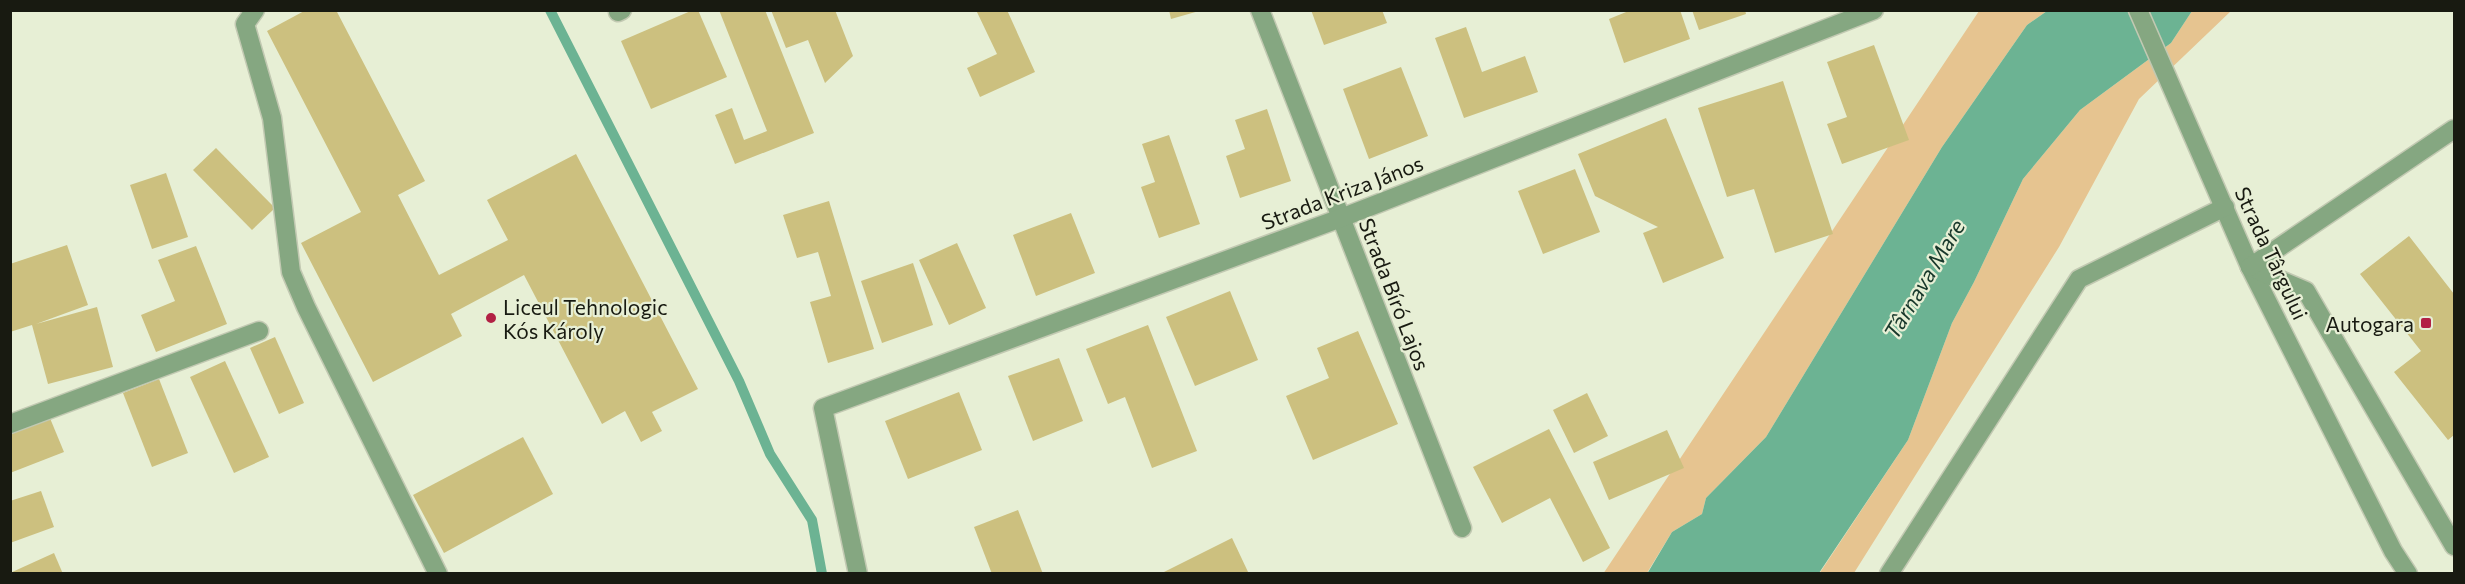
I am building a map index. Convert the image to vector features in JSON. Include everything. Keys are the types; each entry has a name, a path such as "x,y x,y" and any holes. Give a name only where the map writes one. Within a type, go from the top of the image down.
{"street":[{"path":"255,10 245,24 272,118 291,272 306,307 438,573"},
{"name":"Strada Bíró Lajos","path":"1260,10 1462,528"},
{"name":"Strada Kriza János","path":"858,573 823,408 1341,218 1874,10"},
{"name":"Strada Târgului","path":"2138,10 2250,267 2393,551 2408,573"},
{"path":"2250,267 2454,129"},
{"path":"1889,573 2079,279 2225,207"},
{"path":"2250,267 2306,291 2454,546"},
{"path":"10,424 259,331"}],"shaded area":[{"path":"1979,11 2047,11 2027,25 1942,147 1766,437 1706,498 1702,514 1672,532 1647,573 1603,574"},
{"path":"2192,11 2231,11 2139,99 2059,247 1854,573 1819,574 1908,440 1952,323 2023,179 2080,110 2171,43"}],"water":[{"name":"Târnava Mare","path":"2047,11 2192,11 2171,43 2080,110 2023,179 1952,323 1908,440 1819,573 1647,574 1672,532 1702,514 1706,498 1766,437 1942,147 2027,25"}],"building":[{"path":"306,10 336,10 425,181 398,195 439,275 508,240 487,200 576,154 698,389 652,412 662,431 641,442 625,411 602,424 524,275 451,314 462,336 373,382 301,243 361,212 267,31"},
{"path":"693,10 698,10 727,77 651,109 621,41"},
{"path":"719,10 765,10 814,133 735,164 715,115 732,108 744,140 767,131"},
{"path":"771,10 835,10 853,56 825,83 808,40 786,48"},
{"path":"976,10 1007,10 1035,72 980,97 967,68 997,54"},
{"path":"1169,10 1199,10 1199,11 1171,19"},
{"path":"1311,10 1382,10 1387,23 1324,45"},
{"path":"1631,10 1680,10 1690,39 1624,63 1609,19"},
{"path":"1692,10 1745,10 1746,14 1699,30"},
{"path":"1466,27 1482,72 1525,56 1538,92 1464,118 1435,38"},
{"path":"1874,45 1909,140 1842,164 1827,124 1847,117 1827,62"},
{"path":"1401,67 1428,136 1369,159 1343,89"},
{"path":"1783,81 1833,234 1775,253 1754,189 1727,197 1698,108"},
{"path":"1267,109 1291,181 1240,198 1226,156 1245,149 1235,120"},
{"path":"1666,118 1724,258 1663,283 1643,233 1658,227 1595,196 1578,154"},
{"path":"1169,135 1200,224 1159,238 1141,187 1155,182 1142,144"},
{"path":"216,148 275,208 252,230 193,170"},
{"path":"1575,169 1600,232 1543,254 1518,191"},
{"path":"166,173 188,237 152,249 130,185"},
{"path":"829,201 874,349 828,363 810,302 831,296 818,252 797,258 783,215"},
{"path":"1071,213 1095,273 1036,296 1013,235"},
{"name":"Autogara","path":"2409,236 2454,294 2454,435 2448,440 2394,372 2421,351 2360,274"},
{"path":"957,243 986,308 949,325 919,260"},
{"path":"67,245 88,305 36,324 97,307 113,367 48,384 32,325 10,332 10,264"},
{"path":"196,246 227,324 156,352 141,315 175,301 158,260"},
{"path":"913,263 933,325 882,343 861,281"},
{"path":"1230,291 1258,360 1195,386 1166,317"},
{"path":"1148,325 1197,451 1152,468 1125,397 1108,404 1086,349"},
{"path":"1358,331 1398,424 1313,460 1286,396 1329,378 1317,348"},
{"path":"275,337 304,403 279,414 250,348"},
{"path":"1059,358 1083,421 1033,441 1008,376"},
{"path":"225,361 269,457 234,473 190,377"},
{"path":"159,379 188,453 152,467 123,393"},
{"path":"959,392 982,450 908,479 885,421"},
{"path":"1587,393 1608,436 1574,453 1553,410"},
{"path":"47,411 64,452 10,473 10,426"},
{"path":"1549,429 1610,548 1583,562 1550,498 1502,523 1473,467"},
{"path":"1667,430 1684,468 1609,500 1593,462"},
{"path":"523,437 553,494 444,553 413,495"},
{"path":"41,491 54,527 10,543 10,501"},
{"path":"1018,510 1043,574 992,574 974,527"},
{"path":"1232,538 1249,574 1160,574"},
{"path":"54,553 63,574 10,574 10,573"}],"waterway":[{"path":"550,10 739,381 770,454 812,520 822,574"}],"place":[{"name":"Liceul Tehnologic Kós Károly","path":"491,318"},
{"name":"Autogara","path":"2426,323"}]}
